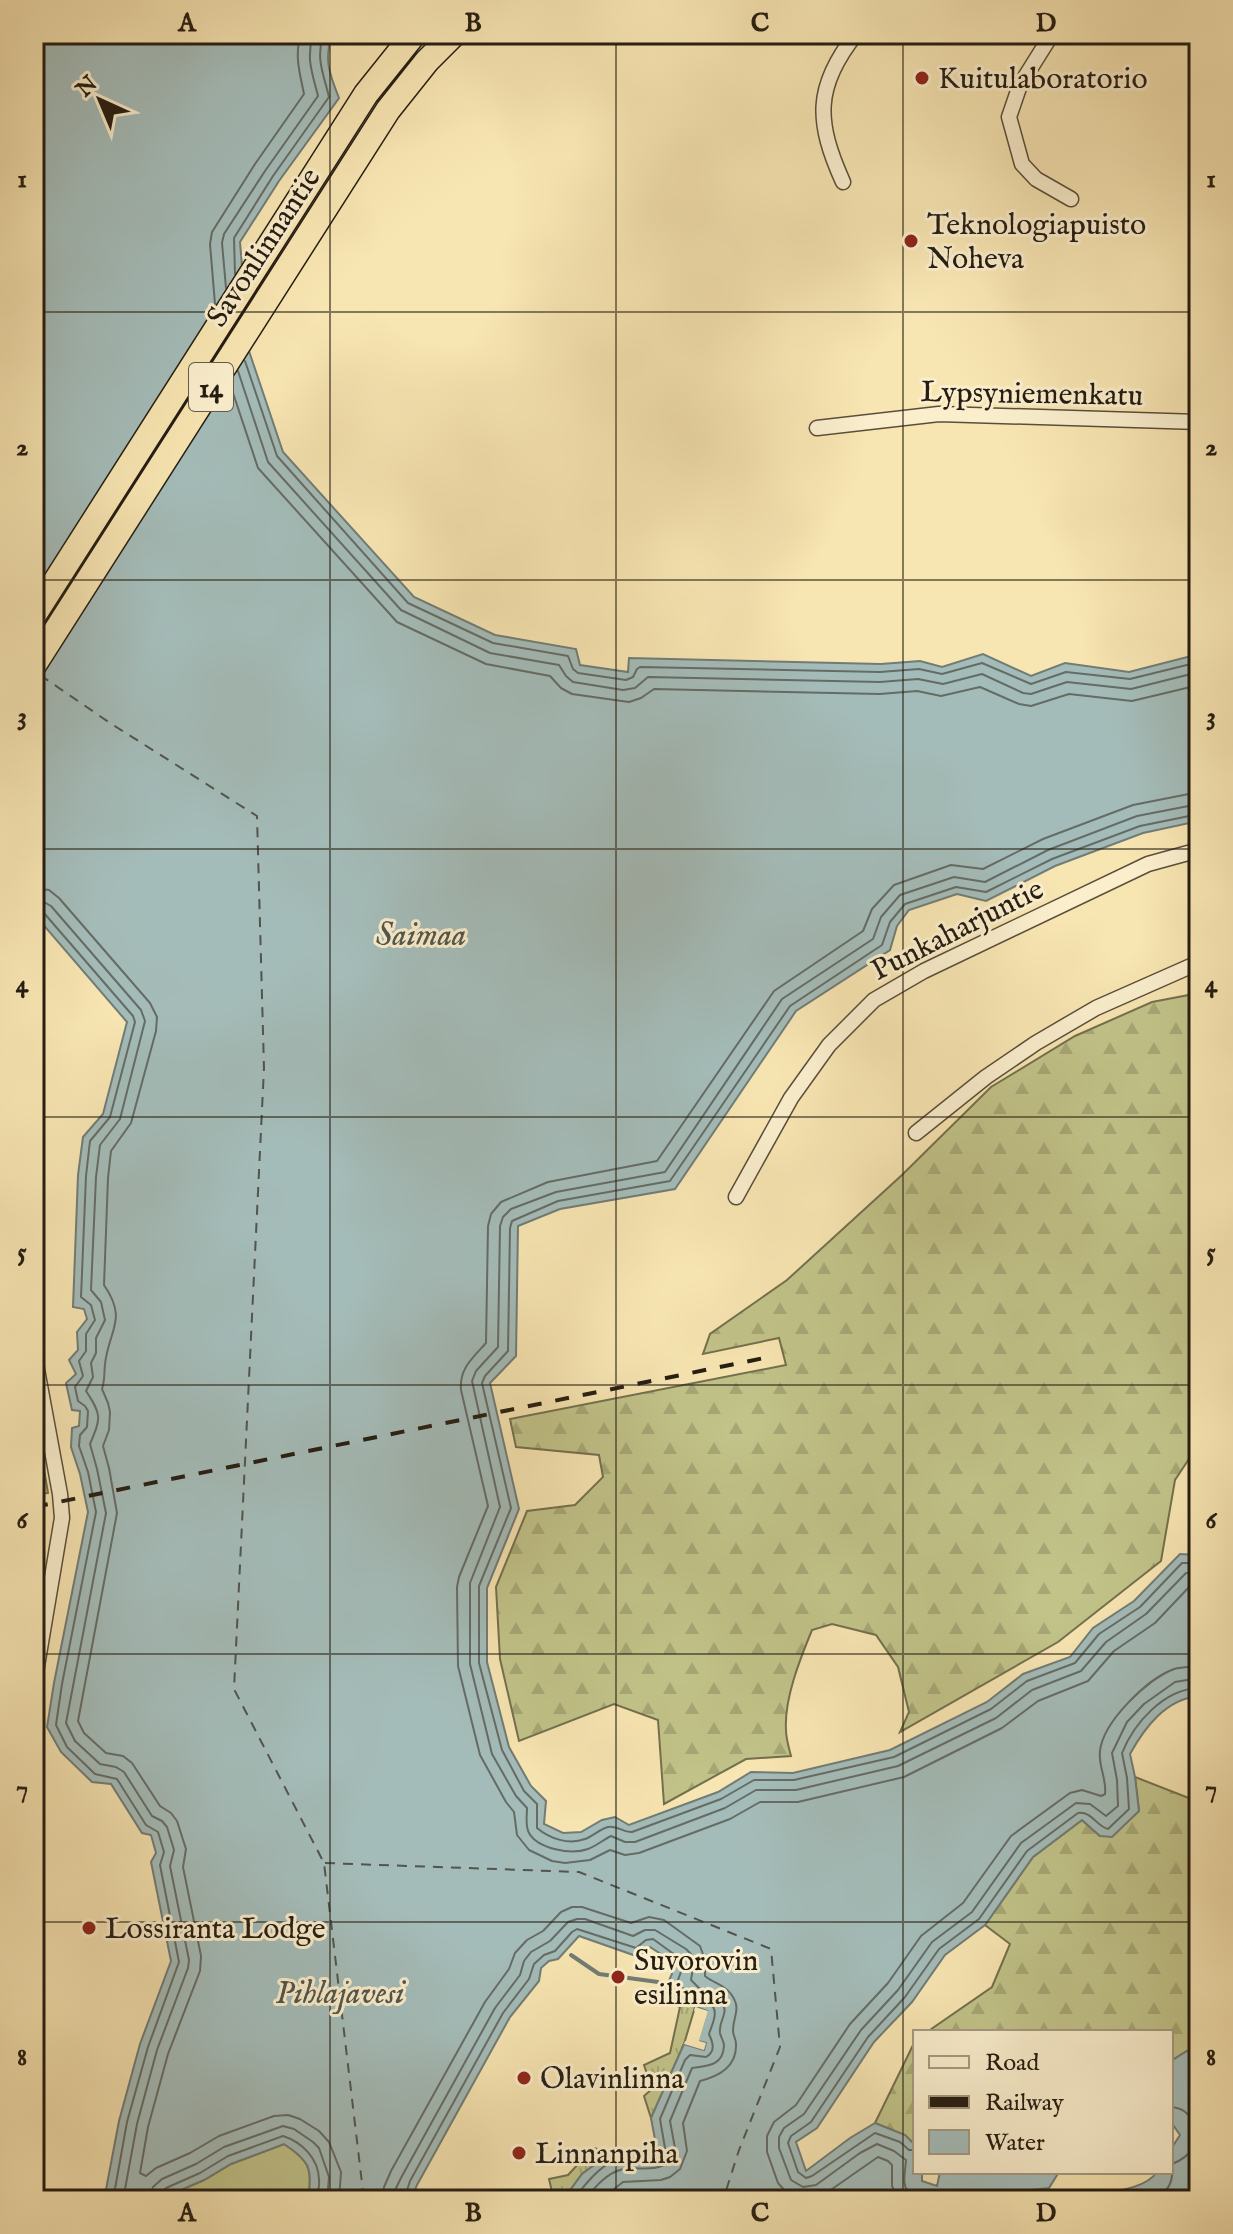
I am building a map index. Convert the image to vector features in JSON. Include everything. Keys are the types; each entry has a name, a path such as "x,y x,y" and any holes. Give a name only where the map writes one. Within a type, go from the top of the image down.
{"highway":[{"name":"Savonlinnantie","path":"34,615 366,94 414,34"},
{"name":"Savonlinnantie","path":"34,665 388,110 427,61 454,34"}],"street":[{"path":"843,182 824,130 823,107 832,70 841,52 856,34"},
{"path":"1052,34 1020,85 1009,117 1022,164 1036,179 1071,199"},
{"name":"Lypsyniemenkatu","path":"817,428 939,414 1199,422"},
{"name":"Punkaharjuntie","path":"736,1197 791,1098 829,1045 874,1000 924,971 1148,864 1199,850"},
{"path":"916,1133 986,1077 1096,1008 1199,965"},
{"path":"34,1081 34,1098"},
{"path":"34,1353 60,1494 60,1529 34,1684"}],"green space":[{"path":"1199,993 1199,1444 1175,1480 1161,1561 1058,1642 900,1732 909,1712 898,1667 876,1635 832,1624 812,1630 790,1692 786,1733 791,1756 746,1759 664,1804 658,1720 614,1704 519,1741 500,1659 496,1587 527,1511 575,1505 603,1477 599,1455 516,1447 510,1419 786,1365 779,1338 703,1354 710,1334 787,1280 902,1175 991,1087 1075,1036 1152,1002"},
{"path":"34,1411 48,1493 34,1495"},
{"path":"1135,1777 1199,1802 1199,2049 1187,2051 1173,2060 1173,2030 930,2030 992,1987 1010,1944 985,1925 1033,1857 1082,1820 1100,1836 1139,1811"},
{"path":"666,1988 683,1996 695,2007 684,2044 651,2118 644,2096 652,2089 644,2065 670,2053 680,2007 660,1999"},
{"path":"913,2045 913,2143 905,2135 875,2123"},
{"path":"284,2144 308,2167 308,2200 167,2200 169,2195 231,2164"},
{"path":"593,2148 612,2152 582,2174 563,2200 554,2200 549,2179 568,2175"}],"water":[{"name":"Saimaa","path":"34,34 332,34 329,66 339,98 279,181 240,242 249,351 283,452 414,597 495,635 576,649 580,665 628,672 629,658 881,664 920,661 942,667 983,654 1031,676 1065,663 1129,672 1199,654 1199,821 1143,833 1055,866 986,901 957,894 909,910 897,926 890,950 796,1011 675,1189 560,1209 518,1226 516,1356 490,1383 519,1509 487,1588 487,1662 509,1747 531,1786 546,1801 544,1824 563,1833 581,1832 602,1820 615,1817 629,1825 718,1792 751,1772 793,1773 890,1750 987,1702 1023,1674 1070,1657 1093,1628 1134,1601 1180,1554 1199,1555 1199,1696 1176,1703 1158,1716 1130,1754 1139,1811 1112,1837 1100,1836 1082,1820 1033,1857 985,1925 945,1955 912,2002 874,2042 817,2128 796,2142 806,2171 875,2123 905,2135 913,2143 913,2174 922,2174 922,2181 937,2186 940,2174 1058,2174 1049,2188 1032,2190 1031,2200 563,2200 582,2174 612,2152 657,2150 651,2118 684,2044 704,2050 706,2043 698,2041 707,2011 666,1988 676,1964 650,1947 639,1957 579,1936 558,1959 549,1961 541,1968 539,1981 510,2017 411,2200 308,2200 308,2167 284,2144 231,2164 169,2195 167,2200 104,2200 119,2121 140,2044 171,1961 151,1862 156,1853 151,1835 142,1833 111,1784 92,1782 61,1752 47,1727 88,1512 71,1447 72,1428 79,1426 80,1411 72,1410 66,1383 76,1374 69,1360 78,1350 77,1332 87,1319 84,1309 73,1307 78,1175 83,1137 103,1114 127,1022 34,914"},
{"path":"1199,2049 1199,2200 1096,2200 1099,2194 1139,2185 1155,2174 1173,2174 1173,2146 1180,2135 1173,2125 1173,2060 1187,2051"}],"pier":[{"path":"695,2007 708,2011 699,2041 706,2043 704,2050 684,2044 685,2041 695,2044 703,2014 694,2011"}],"waterway":[{"path":"571,1955 599,1974 658,1982"}],"ferry route":[{"path":"40,675 257,816 264,1068 234,1689 324,1863 364,2200"},
{"path":"325,1863 579,1872 771,1949 780,2047 739,2150 723,2200"}],"railway":[{"path":"34,1507 769,1357"}],"place":[{"name":"Kuitulaboratorio","path":"922,78"},
{"name":"Teknologiapuisto Noheva","path":"911,241"},
{"name":"Lossiranta Lodge","path":"89,1928"},
{"name":"Suvorovin esilinna","path":"618,1977"},
{"name":"Olavinlinna","path":"524,2078"},
{"name":"Linnanpiha","path":"519,2153"}],"water label":[{"name":"Pihlajavesi","path":"340,1992"}]}
